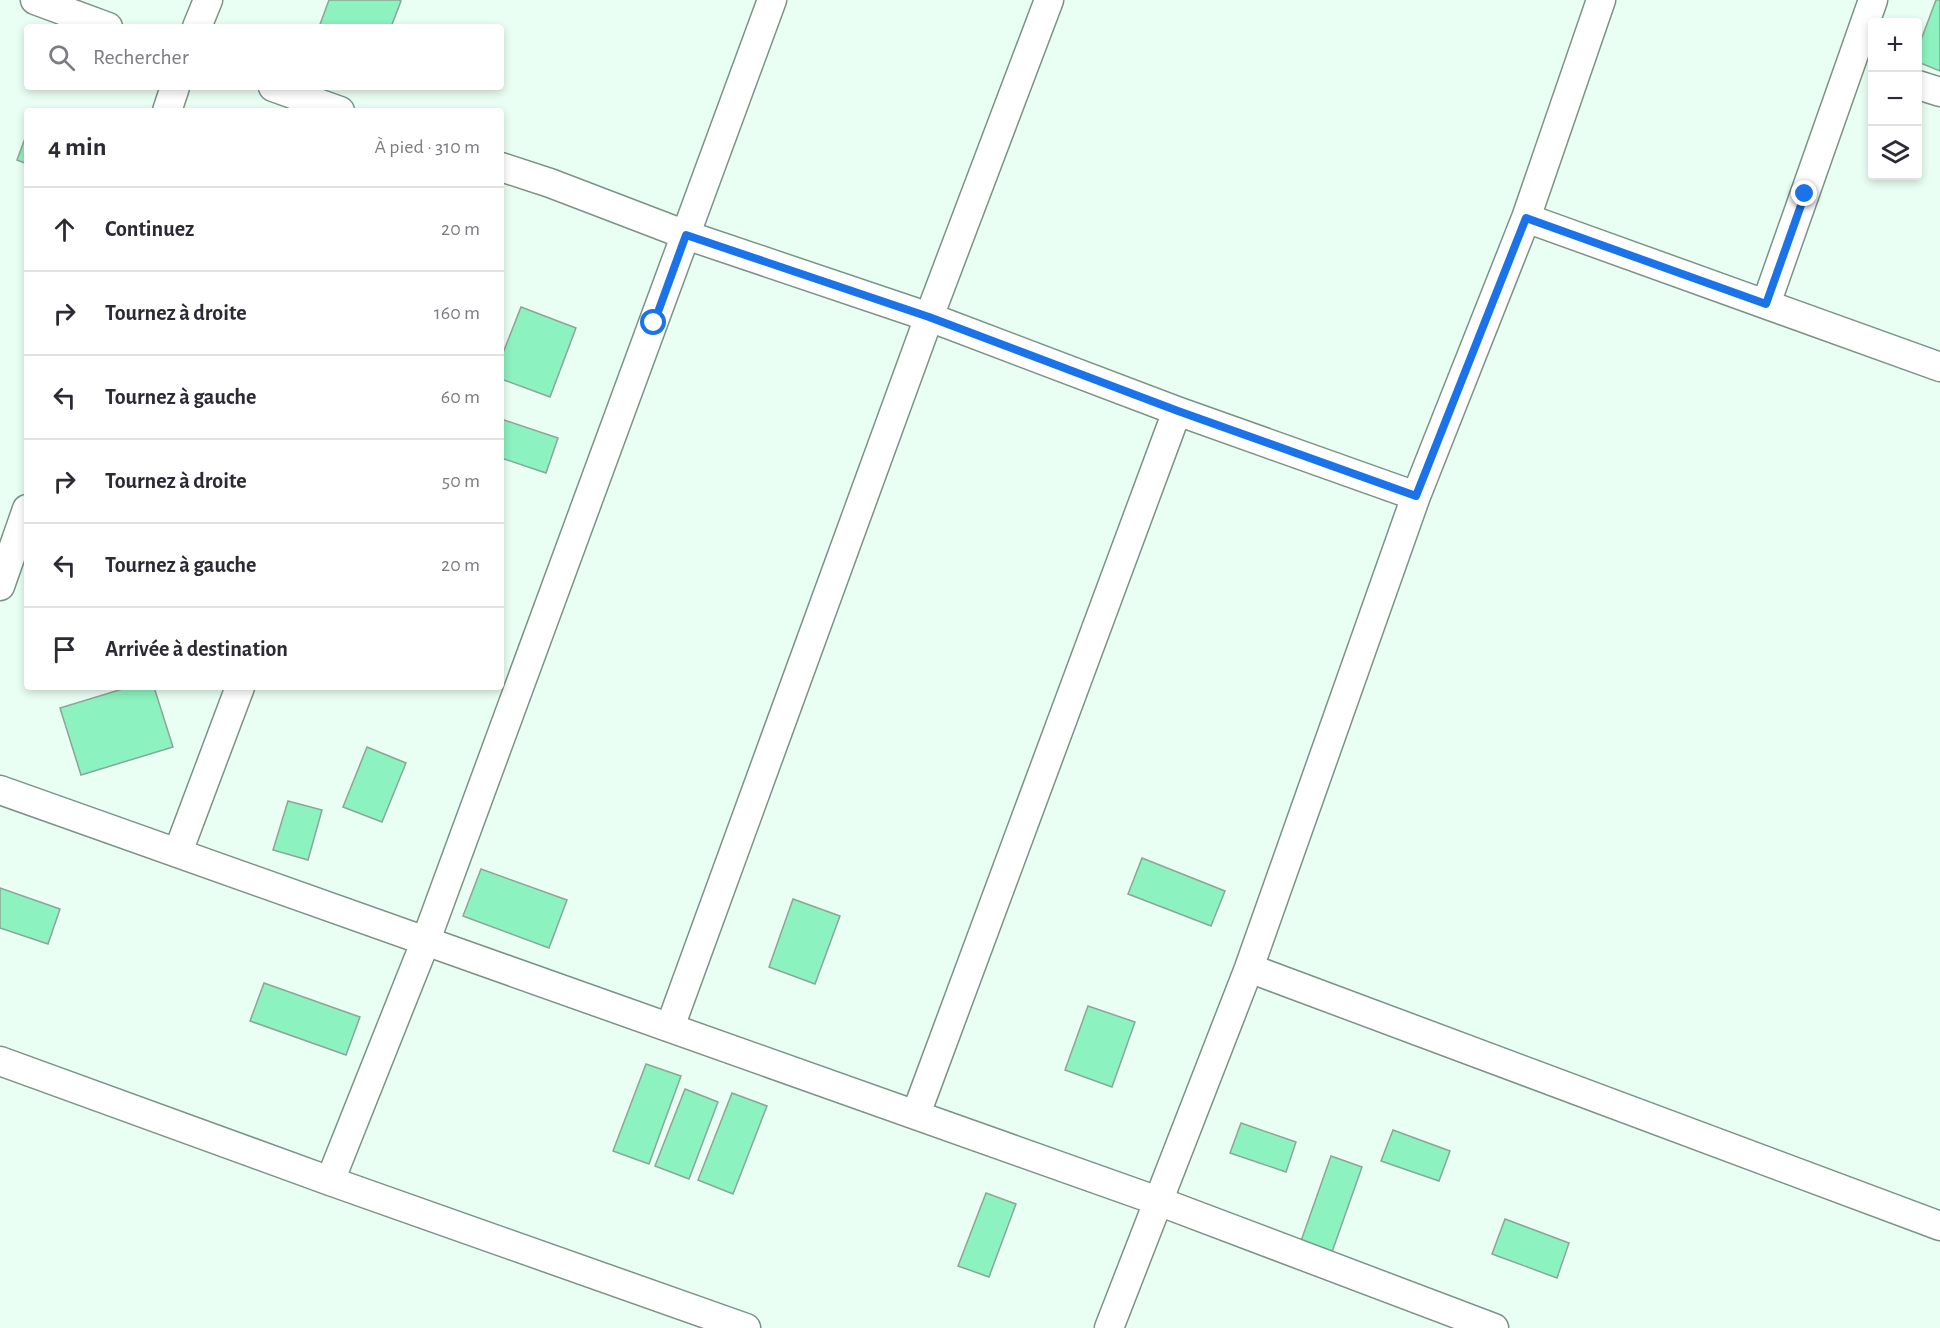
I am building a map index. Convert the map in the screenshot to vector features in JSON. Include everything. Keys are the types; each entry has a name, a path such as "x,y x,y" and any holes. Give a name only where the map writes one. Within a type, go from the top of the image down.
{"street":[{"path":"35,0 100,24"},
{"path":"198,24 208,0"},
{"path":"330,1181 426,940 772,0"},
{"path":"670,1028 929,317 1048,0"},
{"path":"1109,1328 1249,968 1416,496 1526,218 1601,0"},
{"path":"1766,304 1862,65 1873,0"},
{"path":"1922,87 1940,92"},
{"path":"167,108 174,90"},
{"path":"281,90 332,108"},
{"path":"504,168 550,183 686,235 929,317 1178,411 1416,496"},
{"path":"1526,218 1940,367"},
{"path":"916,1114 1178,411"},
{"path":"0,586 24,520"},
{"path":"178,852 239,690"},
{"path":"0,790 1158,1201 1494,1328"},
{"path":"1249,968 1940,1226"},
{"path":"0,1061 746,1328"}],"building":[{"path":"329,0 401,1 392,24 320,24"},
{"path":"1936,0 1940,0 1940,71 1922,64 1922,37"},
{"path":"24,141 24,163 17,160"},
{"path":"521,307 576,328 550,397 504,380 504,350"},
{"path":"504,420 558,438 546,473 504,459"},
{"path":"119,690 155,690 173,747 81,775 60,708"},
{"path":"367,747 406,763 382,822 343,807"},
{"path":"288,801 322,810 308,860 273,850"},
{"path":"1142,858 1225,891 1211,926 1128,894"},
{"path":"481,869 567,900 549,948 463,916"},
{"path":"0,888 60,909 48,944 0,928"},
{"path":"793,899 840,916 815,984 769,967"},
{"path":"264,983 360,1017 346,1055 250,1021"},
{"path":"1088,1006 1135,1022 1112,1087 1065,1070"},
{"path":"646,1064 681,1076 649,1164 613,1151"},
{"path":"685,1089 718,1102 689,1179 655,1166"},
{"path":"732,1093 767,1106 733,1194 698,1180"},
{"path":"1241,1123 1296,1142 1286,1172 1230,1153"},
{"path":"1393,1130 1450,1151 1439,1181 1381,1161"},
{"path":"1331,1156 1362,1167 1332,1252 1301,1241"},
{"path":"986,1193 1016,1204 989,1277 958,1266"},
{"path":"1505,1219 1569,1243 1557,1278 1492,1254"}],"route":[{"path":"654,323 686,235 929,317 1178,411 1416,496 1526,218 1766,304 1805,194"}]}
